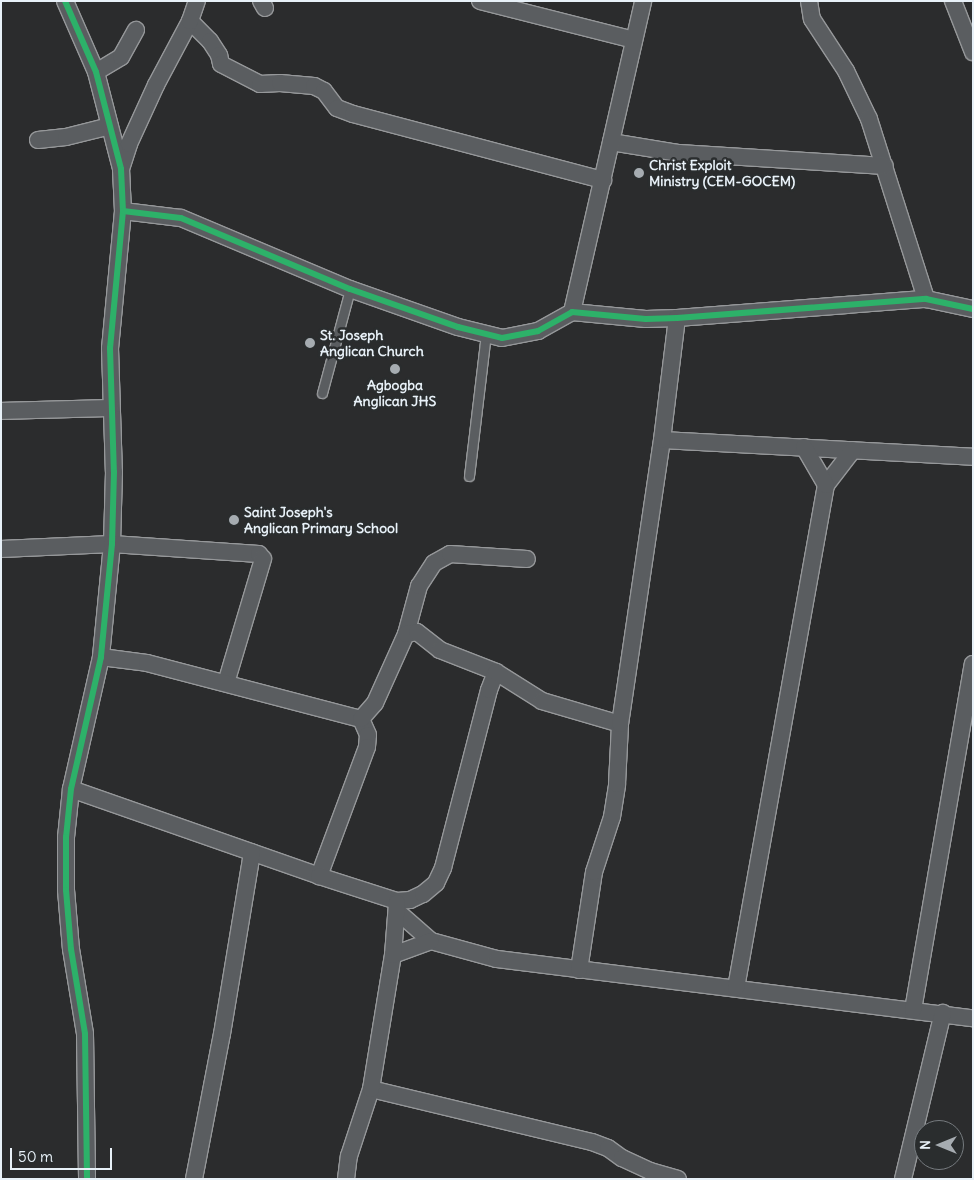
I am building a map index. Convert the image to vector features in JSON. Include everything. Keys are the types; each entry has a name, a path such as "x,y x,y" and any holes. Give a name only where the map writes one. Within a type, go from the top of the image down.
{"street":[{"path":"65,1 96,72 121,169 123,211 113,299 110,348 114,472 112,544 101,657 70,789 66,837 66,890 71,948 85,1034 87,1179"},
{"path":"121,169 128,144 156,85 190,21 197,1"},
{"path":"480,1 634,40"},
{"path":"572,312 643,1"},
{"path":"809,1 812,19 846,71 869,119 926,299"},
{"path":"953,1 973,52"},
{"path":"190,21 210,41 220,55 221,64 260,84 280,83 314,86 324,91 337,108 353,114 603,180"},
{"path":"96,72 121,57 136,30"},
{"path":"38,140 66,137 110,126"},
{"path":"612,142 679,154 885,166"},
{"path":"123,211 181,218 350,289 458,327 502,338 538,331 572,312 646,318 677,318 926,299 973,309"},
{"path":"578,970 594,872 612,817 617,784 620,724 662,440 677,318"},
{"path":"1,411 111,408"},
{"path":"662,440 973,457"},
{"path":"804,447 826,485"},
{"path":"736,988 826,485 853,450"},
{"path":"1,549 112,544 259,554 263,556 226,683"},
{"path":"361,719 375,703 406,634 419,586 434,563 450,554 527,559"},
{"path":"406,634 417,632 440,650 496,672 542,700 620,724"},
{"path":"101,657 147,664 361,719"},
{"path":"913,1010 973,664"},
{"path":"398,906 423,894 436,882 443,868 489,690 496,672"},
{"path":"319,876 367,747 368,735 361,719"},
{"path":"70,789 252,852 398,906 431,941 497,959 973,1018"},
{"path":"194,1179 222,1034 252,852"},
{"path":"346,1179 349,1156 371,1089 398,906"},
{"path":"392,955 431,941"},
{"path":"903,1179 943,1013"},
{"path":"371,1089 592,1142 608,1148 648,1175 678,1179"}],"lane":[{"path":"322,393 350,289"},
{"path":"469,476 486,334"}],"cycle path":[{"path":"65,1 96,72 121,169 123,211 110,348 114,472 112,544 101,657 71,789 66,837 66,890 71,949 85,1034 87,1179"},
{"path":"123,211 181,218 350,289 458,327 502,338 538,331 572,312 646,319 677,318 926,299 973,309"}],"place":[{"name":"Christ Exploit Ministry (CEM-GOCEM)","path":"639,173"},
{"name":"St. Joseph Anglican Church","path":"310,343"},
{"name":"Agbogba Anglican JHS","path":"395,369"},
{"name":"Saint Joseph's Anglican Primary School","path":"234,520"}]}
